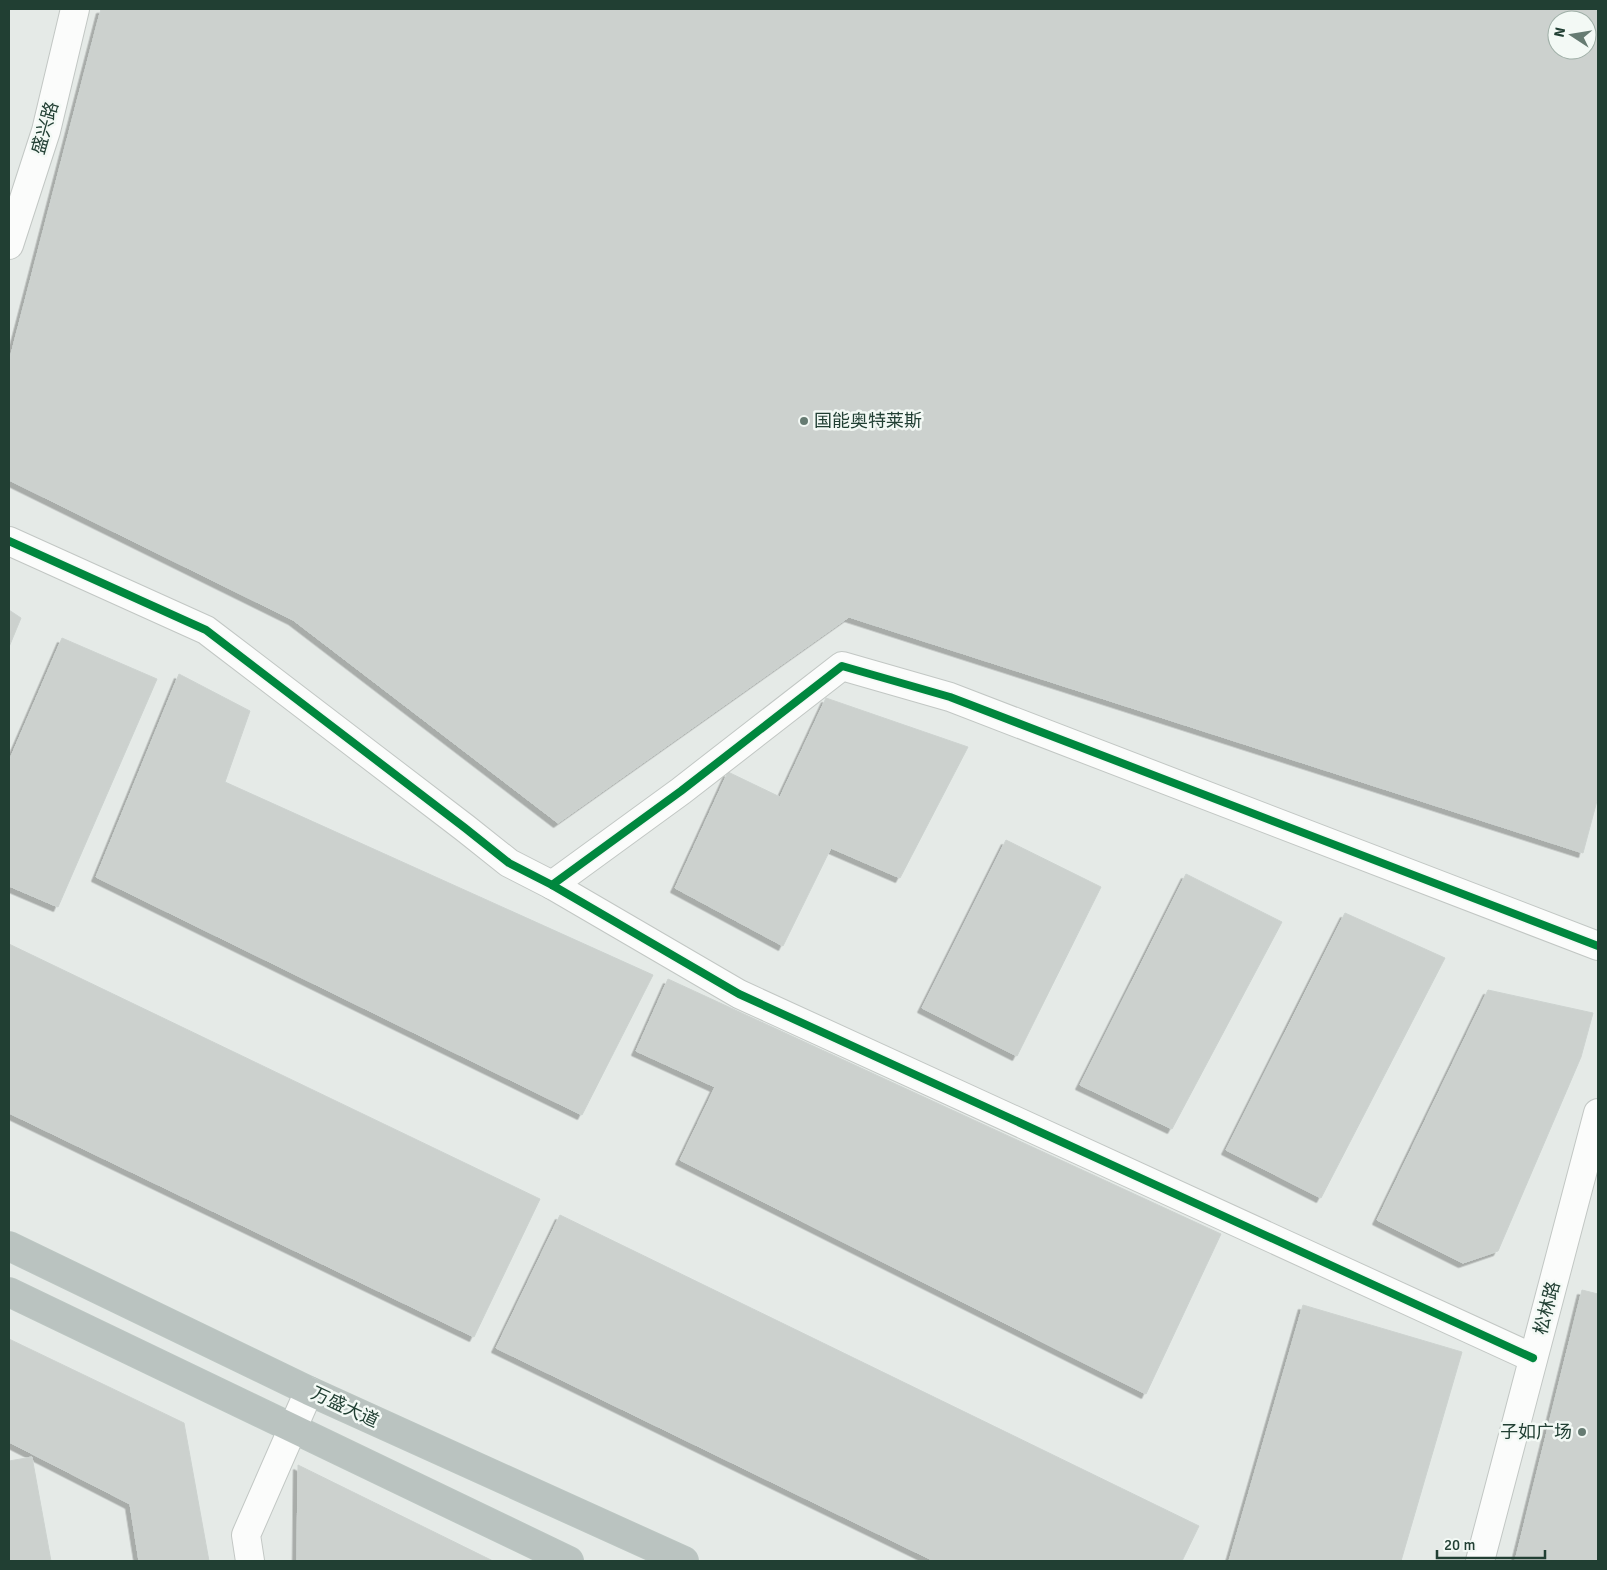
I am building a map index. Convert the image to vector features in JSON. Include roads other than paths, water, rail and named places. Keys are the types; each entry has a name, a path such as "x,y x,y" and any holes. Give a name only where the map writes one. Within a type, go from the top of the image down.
{"highway":[{"name":"万盛大道","path":"9,1246 309,1391 684,1561"},
{"path":"9,1292 569,1561"}],"street":[{"name":"盛兴路","path":"9,245 46,131 75,9"},
{"path":"9,541 206,630 509,863 552,885 739,994 1533,1358"},
{"path":"552,885 681,791 842,666 950,697 1598,946"},
{"name":"松林路","path":"1480,1561 1598,1112"},
{"path":"250,1561 246,1535 309,1391"}],"place":[{"name":"国能奥特莱斯","path":"804,421"},
{"name":"子如广场","path":"1582,1432"}]}
